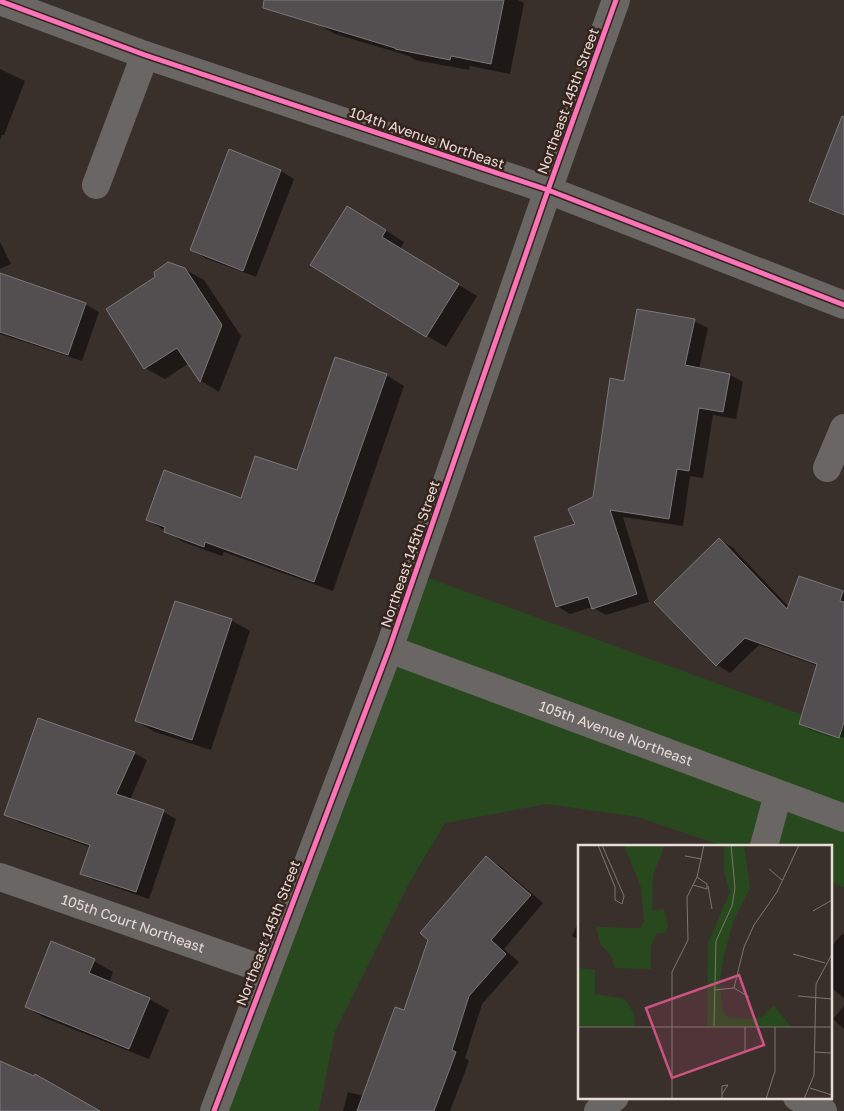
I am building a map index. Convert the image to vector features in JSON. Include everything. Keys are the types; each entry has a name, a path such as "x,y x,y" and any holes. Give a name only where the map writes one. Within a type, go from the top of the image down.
{"street":[{"name":"Northeast 145th Street","path":"214,1111 389,648 616,0"},
{"name":"104th Avenue Northeast","path":"0,1 146,55 548,190 844,305"},
{"path":"96,185 146,55"},
{"path":"827,468 844,428"},
{"name":"105th Avenue Northeast","path":"389,648 844,818"},
{"path":"764,845 778,794"},
{"name":"105th Court Northeast","path":"0,877 266,970"},
{"path":"598,1111 614,1098"},
{"path":"799,1098 823,1111"}],"green space":[{"path":"415,573 844,730 844,887 832,883 832,845 720,845 638,817 547,804 445,823 409,883 335,1031 319,1111 214,1111"}],"building":[{"path":"264,0 504,0 491,64 451,56 450,60 395,49 263,8"},
{"path":"842,116 844,117 844,215 809,201"},
{"path":"229,149 281,170 243,271 190,250"},
{"path":"347,206 386,230 382,237 459,284 426,337 310,265"},
{"path":"168,262 185,268 222,325 200,382 177,348 144,369 106,309 155,277 154,272"},
{"path":"0,273 86,303 68,355 0,332"},
{"path":"637,309 695,319 685,365 730,374 723,412 699,408 689,471 677,469 669,519 610,510 637,594 592,609 588,597 556,607 534,537 575,524 568,509 593,497 610,378 624,381"},
{"path":"335,357 387,374 314,582 205,542 204,547 164,532 165,527 146,520 164,470 241,498 255,456 297,470"},
{"path":"719,538 787,609 799,576 843,591 840,601 844,602 844,722 839,738 799,724 817,664 745,638 716,666 654,602"},
{"path":"175,601 232,619 192,740 135,721"},
{"path":"38,718 135,752 116,794 164,810 136,892 80,874 90,845 4,815"},
{"path":"486,856 531,895 491,940 506,954 469,996 452,1050 456,1052 434,1111 357,1111 395,1007 404,1010 428,940 420,933"},
{"path":"51,941 95,959 89,973 150,998 129,1049 25,1007"},
{"path":"0,1061 34,1076 35,1074 100,1111 0,1111"}],"cycle path":[{"path":"214,1111 389,649 616,0"},
{"path":"0,1 145,55 548,190 844,305"}]}
